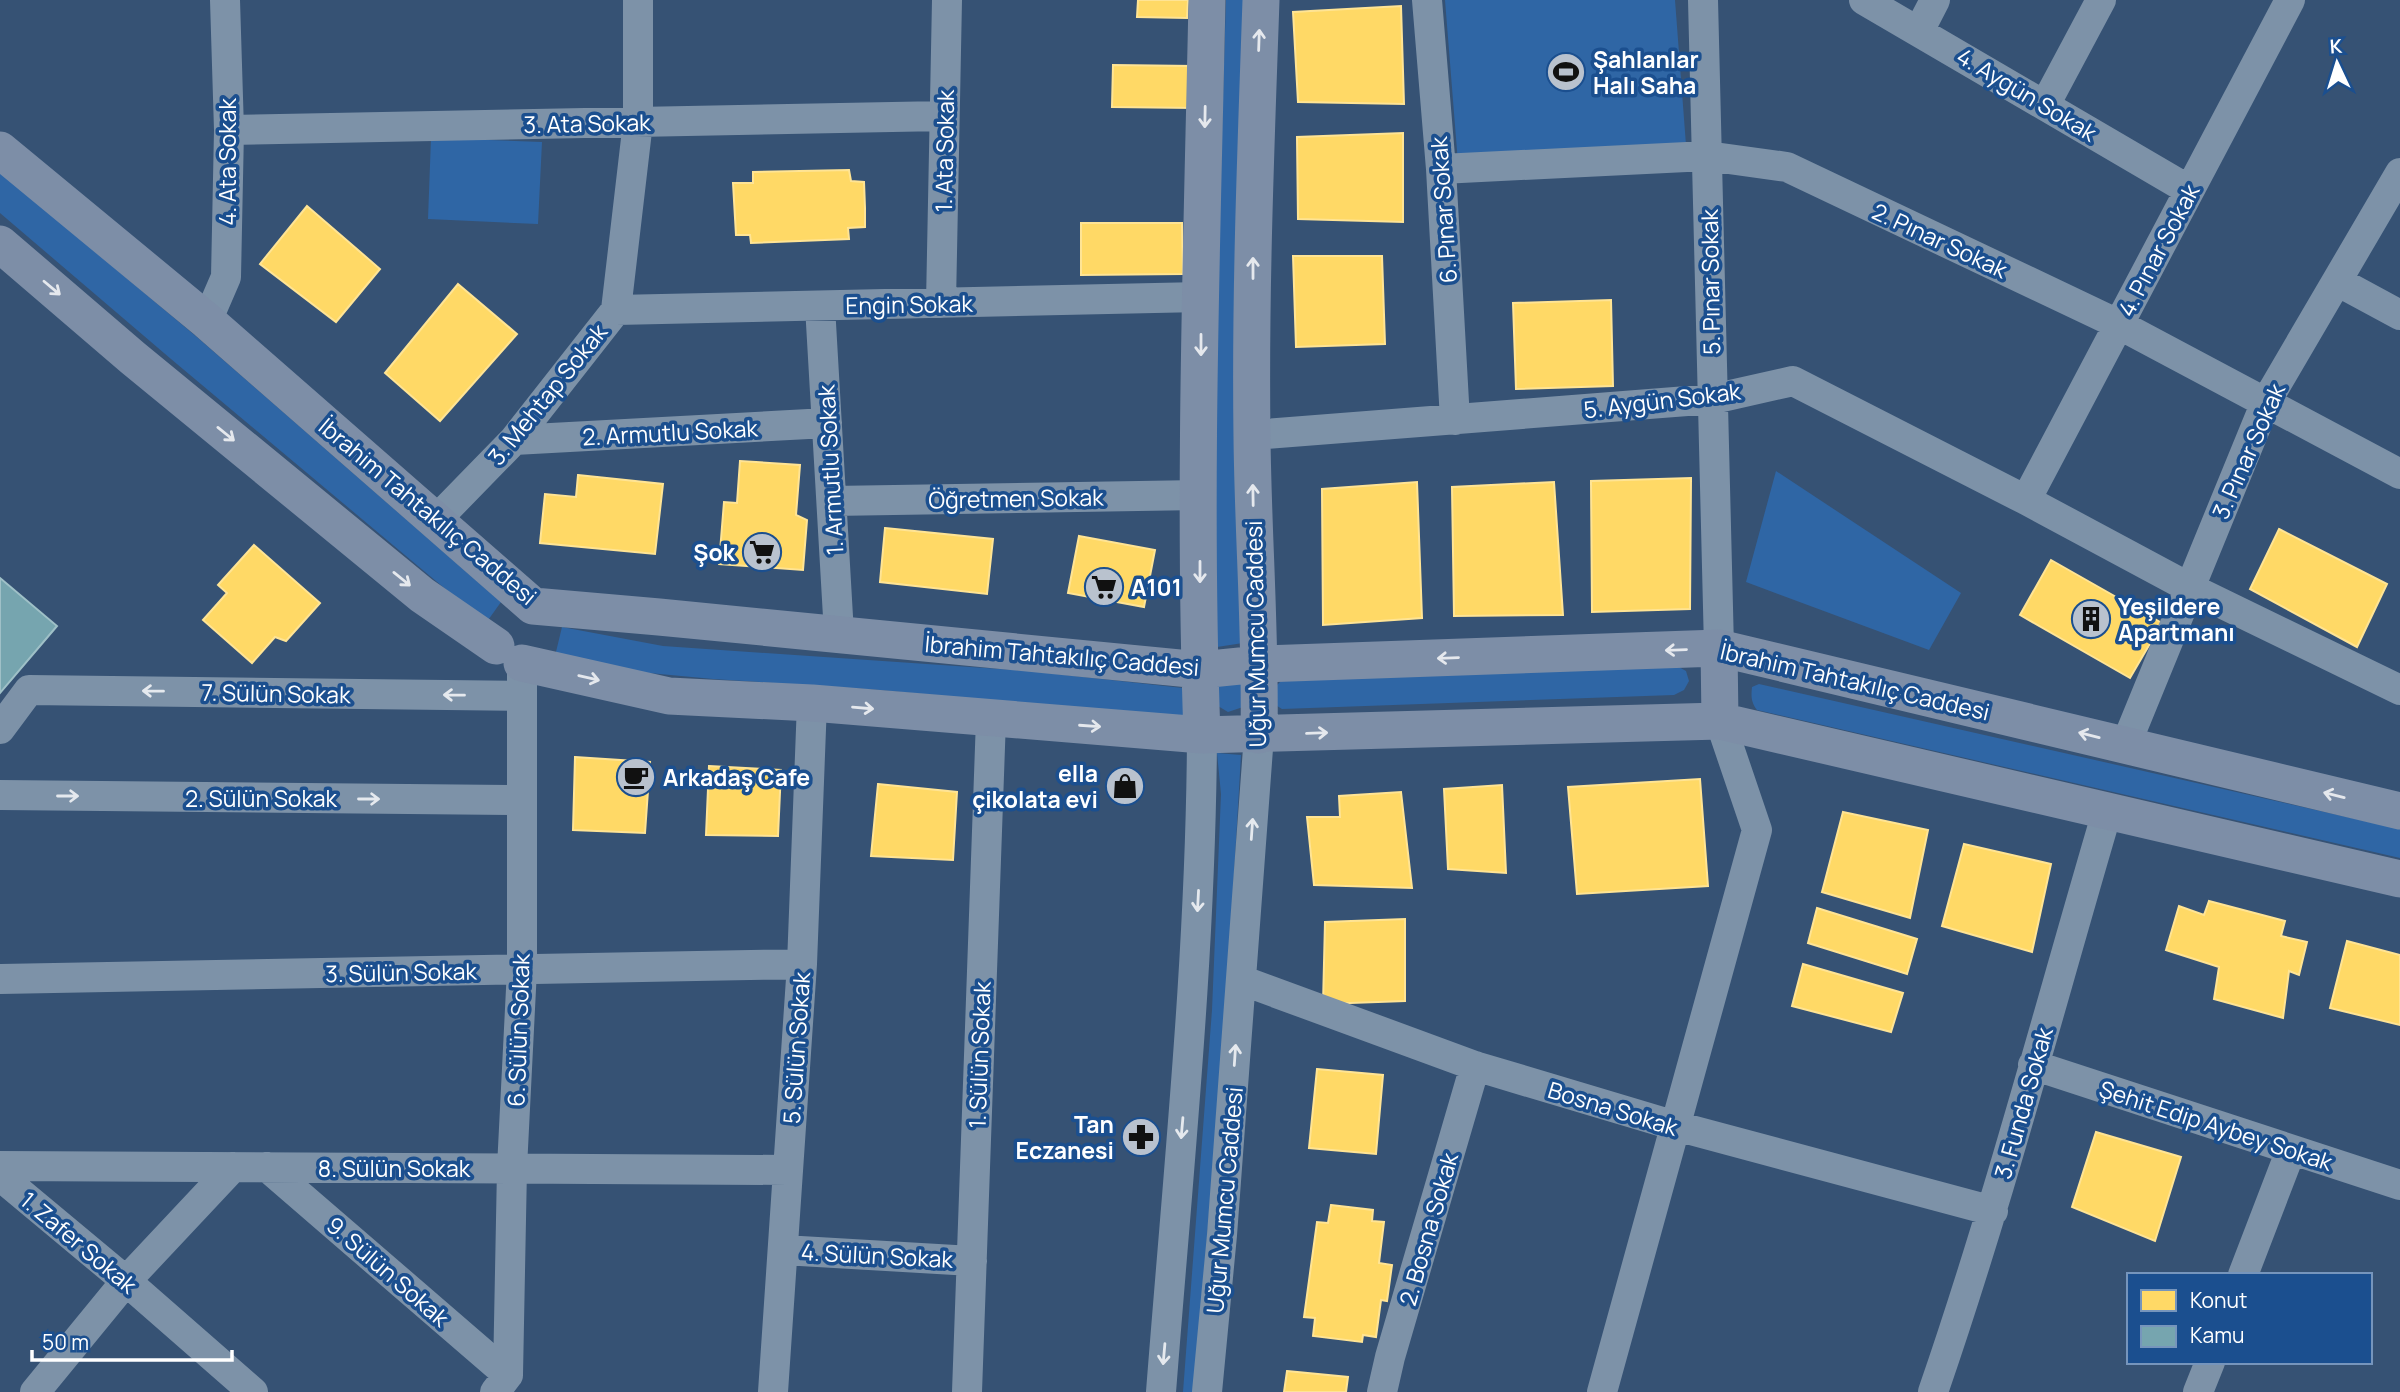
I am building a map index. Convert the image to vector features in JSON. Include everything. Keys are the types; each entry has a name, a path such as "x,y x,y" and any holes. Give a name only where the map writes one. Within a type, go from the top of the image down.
{"main road":[{"name":"Uğur Mumcu Caddesi","path":"1202,735 1201,297 1207,0"},
{"name":"Uğur Mumcu Caddesi","path":"1259,735 1260,664 1252,435 1253,244 1261,0"},
{"name":"İbrahim Tahtakılıç Caddesi","path":"0,150 207,321 533,606 1200,670 1260,664 1719,648 2400,811"},
{"path":"0,244 133,358 514,668 669,696 812,703 1202,735 1720,721 2400,879"},
{"path":"516,605 533,606 546,616 550,623 552,640 538,659 514,668 494,629 501,614 516,605"},
{"path":"1719,648 1720,721"}],"street":[{"name":"4. Ata Sokak","path":"207,321 226,276 229,130 225,0"},
{"name":"3. Mehtap Sokak","path":"436,520 514,440 616,310 638,121 638,0"},
{"name":"1. Ata Sokak","path":"941,303 947,0"},
{"name":"6. Pınar Sokak","path":"1427,0 1441,169 1455,420"},
{"name":"5. Pınar Sokak","path":"1703,0 1719,648"},
{"name":"4. Aygün Sokak","path":"1864,0 2189,190"},
{"path":"1919,31 1935,0"},
{"path":"2045,105 2101,0"},
{"name":"4. Pınar Sokak","path":"2026,500 2290,0"},
{"name":"3. Ata Sokak","path":"229,130 944,116"},
{"name":"2. Pınar Sokak","path":"1441,169 1707,156 1787,167 2118,324 2400,474"},
{"name":"3. Pınar Sokak","path":"2126,744 2266,401 2400,173"},
{"path":"2337,281 2400,315"},
{"name":"Engin Sokak","path":"616,310 1201,297"},
{"name":"1. Armutlu Sokak","path":"820,306 839,634"},
{"name":"5. Aygün Sokak","path":"1252,435 1713,398 1793,381 2026,500 2190,588 2400,690"},
{"name":"2. Armutlu Sokak","path":"514,440 827,423"},
{"name":"Öğretmen Sokak","path":"832,501 1200,495"},
{"name":"7. Sülün Sokak","path":"0,729 29,690 514,668"},
{"name":"6. Sülün Sokak","path":"502,1383 522,969 522,800 514,668"},
{"name":"5. Sülün Sokak","path":"773,1392 802,964 812,703"},
{"name":"1. Sülün Sokak","path":"967,1392 991,719"},
{"path":"1602,1392 1757,830 1720,721"},
{"name":"Uğur Mumcu Caddesi","path":"1161,1392 1192,1018 1202,818 1202,735"},
{"name":"Uğur Mumcu Caddesi","path":"1207,1392 1222,1235 1259,735"},
{"name":"2. Sülün Sokak","path":"0,796 522,800"},
{"name":"3. Funda Sokak","path":"1943,1389 2107,812"},
{"name":"3. Sülün Sokak","path":"0,979 802,964"},
{"name":"Bosna Sokak","path":"1241,981 1475,1066 1676,1126 1993,1212"},
{"name":"Şehit Edip Aybey Sokak","path":"2033,1065 2400,1185"},
{"name":"2. Bosna Sokak","path":"1382,1392 1475,1066"},
{"path":"2244,1273 2291,1150"},
{"name":"8. Sülün Sokak","path":"0,1166 788,1170"},
{"path":"35,1392 126,1281 233,1167"},
{"name":"9. Sülün Sokak","path":"267,1167 502,1383"},
{"name":"1. Zafer Sokak","path":"0,1176 253,1392"},
{"name":"4. Sülün Sokak","path":"782,1250 972,1261"},
{"path":"2198,1392 2209,1364"}],"shaded area":[{"path":"1226,0 1244,0 1243,643 1217,647 1212,455"},
{"name":"Şahlanlar Halı Saha","path":"1445,0 1675,0 1686,145 1458,163"},
{"path":"431,138 542,142 538,224 428,219"},
{"path":"0,172 198,338 501,602 486,623 0,213"},
{"path":"1776,471 1961,593 1929,650 1746,582"},
{"path":"562,627 663,646 1029,671 1183,688 1188,716 1174,718 880,690 628,671 555,656"},
{"path":"1677,666 1686,671 1689,681 1684,690 1674,695 1282,709 1274,704 1275,687 1281,681"},
{"path":"1224,680 1244,685 1243,707 1228,712 1218,706 1216,687"},
{"path":"1759,684 2400,829 2400,858 1757,710 1753,702 1752,687"},
{"path":"1217,753 1241,755 1226,1013 1194,1392 1183,1392 1212,1010 1221,794"}],"building: Konut":[{"path":"1138,0 1188,0 1187,18 1137,17"},
{"path":"1401,6 1404,104 1298,102 1293,12"},
{"path":"1113,65 1194,66 1194,108 1112,107"},
{"path":"1403,133 1403,222 1298,219 1297,137"},
{"path":"849,170 851,181 864,182 865,227 848,228 849,239 751,243 750,235 736,235 733,183 753,183 753,172"},
{"path":"307,206 380,269 336,322 260,264"},
{"path":"1081,223 1182,223 1183,274 1081,275"},
{"path":"1293,256 1382,256 1385,344 1296,347"},
{"path":"458,284 517,334 440,421 385,373"},
{"path":"1611,300 1613,386 1516,389 1513,303"},
{"path":"740,461 800,465 796,515 807,520 803,570 719,564 724,502 737,503"},
{"path":"578,475 663,484 655,554 540,543 545,494 576,497"},
{"path":"1691,478 1690,609 1592,612 1591,481"},
{"path":"1417,482 1422,618 1323,625 1322,489"},
{"path":"1554,482 1563,615 1454,616 1452,487"},
{"path":"885,528 993,539 987,594 880,582"},
{"path":"2279,529 2387,584 2357,647 2250,589"},
{"path":"1079,536 1155,550 1144,607 1068,593"},
{"path":"254,545 320,603 286,641 275,637 252,663 203,620 227,593 218,585"},
{"name":"Yeşildere Apartmanı","path":"2051,560 2162,623 2130,678 2020,615"},
{"path":"575,757 650,762 645,833 573,830"},
{"path":"709,766 781,770 778,836 706,835"},
{"path":"1700,779 1708,886 1577,894 1568,787"},
{"path":"878,784 957,792 953,860 871,856"},
{"path":"1502,785 1506,873 1448,869 1444,789"},
{"path":"1401,792 1412,888 1314,885 1307,817 1340,817 1339,796"},
{"path":"1843,812 1928,830 1910,918 1822,892"},
{"path":"1964,844 2051,864 2032,952 1942,926"},
{"path":"2209,901 2285,921 2281,936 2307,942 2299,975 2289,971 2283,1018 2214,999 2219,967 2166,950 2179,906 2204,915"},
{"path":"1817,908 1917,939 1907,974 1808,943"},
{"path":"1405,919 1405,1001 1323,1004 1325,922"},
{"path":"2347,941 2400,955 2400,1025 2330,1008"},
{"path":"1803,964 1903,993 1891,1032 1792,1006"},
{"path":"1317,1069 1383,1075 1376,1154 1309,1148"},
{"path":"2096,1132 2181,1157 2155,1241 2072,1207"},
{"path":"1331,1205 1373,1210 1372,1221 1384,1222 1379,1263 1392,1265 1387,1301 1381,1300 1376,1337 1363,1335 1362,1342 1313,1336 1315,1318 1304,1317 1317,1222 1328,1223"},
{"path":"1287,1371 1348,1377 1346,1392 1284,1392"}],"building: Kamu":[{"path":"0,578 57,626 0,693"}],"place":[{"name":"Şahlanlar Halı Saha","path":"1566,72"},
{"name":"Şok","path":"762,552"},
{"name":"A101","path":"1104,587"},
{"name":"Yeşildere Apartmanı","path":"2091,619"},
{"name":"Arkadaş Cafe","path":"636,777"},
{"name":"ella çikolata evi","path":"1125,786"},
{"name":"Tan Eczanesi","path":"1141,1137"}]}
